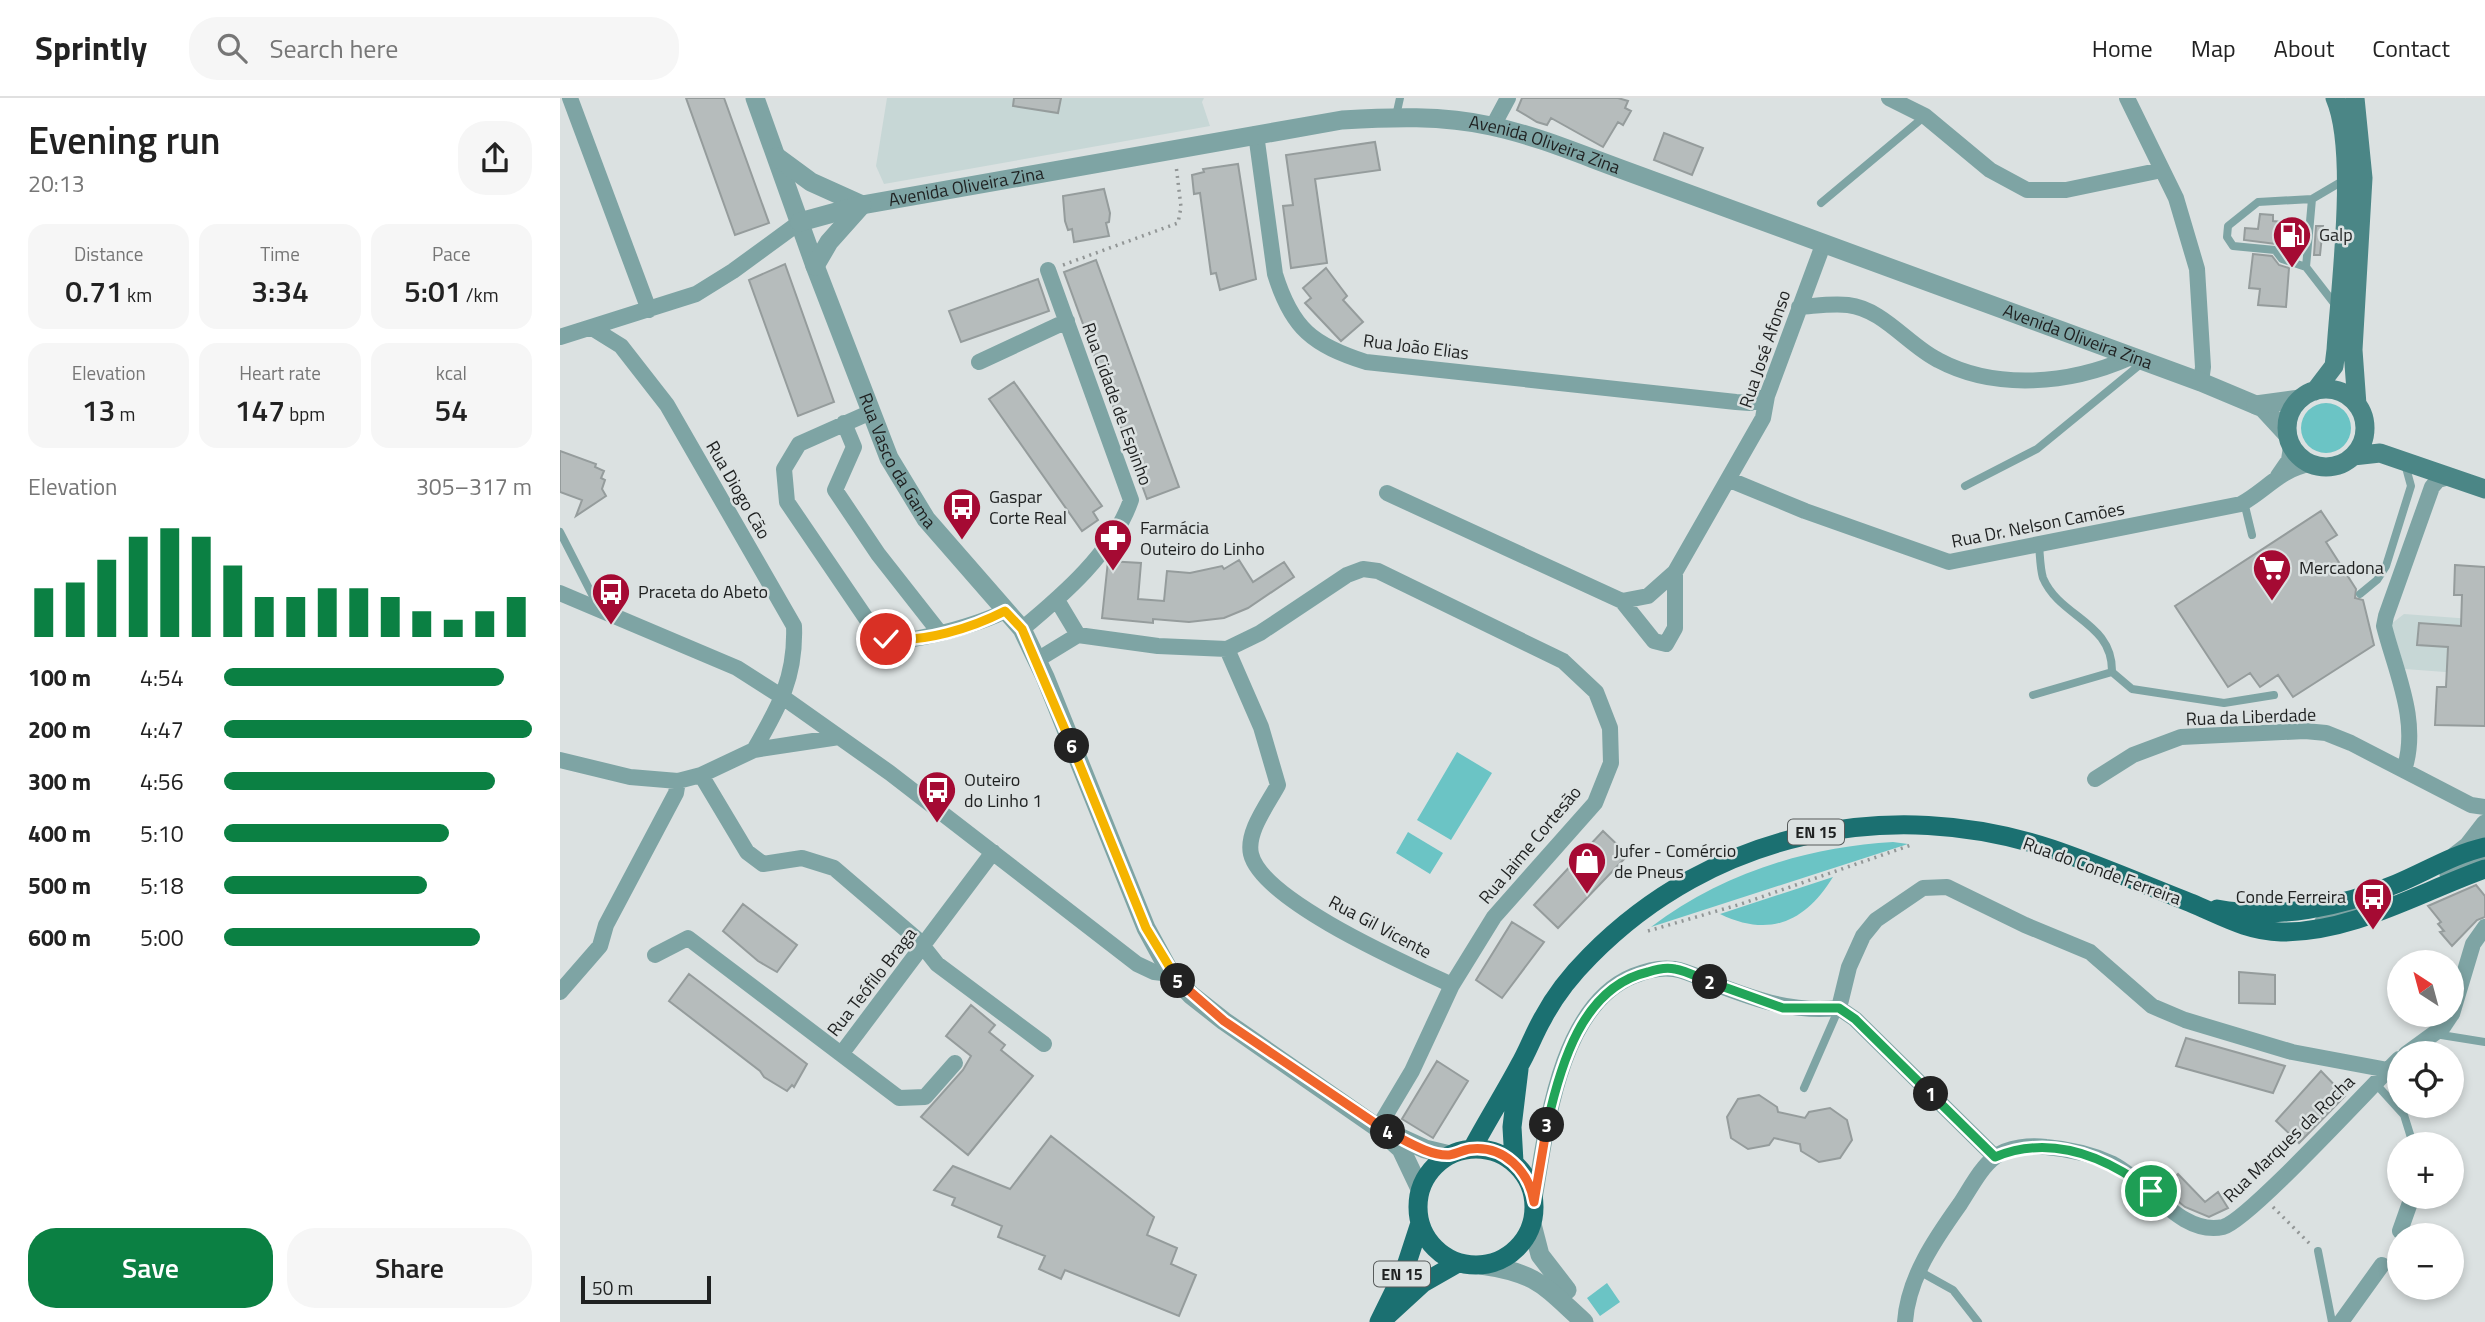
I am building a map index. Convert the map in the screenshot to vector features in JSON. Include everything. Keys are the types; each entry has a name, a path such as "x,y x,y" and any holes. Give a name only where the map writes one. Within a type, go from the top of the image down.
{"main road":[{"path":"2289,440 2287,421 2334,366 2346,179 2342,113 2335,98"},
{"path":"2353,456 2363,442 2365,429 2357,405 2353,369 2363,178 2355,98"},
{"path":"2346,179 2362,204"},
{"path":"2339,309 2358,288"},
{"path":"2308,395 2336,391 2357,405"},
{"path":"2365,429 2397,458"},
{"name":"Avenida Oliveira Zina","path":"2289,440 2310,464"},
{"path":"2310,464 2335,467 2353,456 2370,452 2397,458 2485,489"},
{"name":"Rua do Conde Ferreira","path":"1472,1149 1503,1090 1519,1067 1544,1015 1589,957 1640,912 1693,879 1748,852 1809,833 1885,823 1977,829 2052,849 2256,930 2284,932 2316,928 2391,907 2485,869"},
{"name":"Rua do Conde Ferreira","path":"2196,905 2232,912 2306,910 2361,897 2485,847"},
{"name":"Rua do Conde Ferreira","path":"1514,1162 1511,1127 1519,1067"},
{"path":"1472,1149 1494,1151 1514,1162 1528,1180 1534,1202 1532,1224 1527,1236 1512,1253 1481,1265 1458,1263 1438,1251 1420,1223 1420,1189 1432,1169 1450,1155 1472,1149"},
{"name":"EN 15","path":"1380,1322 1404,1271 1420,1223"},
{"name":"EN 15","path":"1380,1322 1423,1283 1458,1263"}],"street":[{"path":"570,98 649,310"},
{"name":"Rua Vasco da Gama","path":"755,98 815,266 889,458 912,499 1022,629 1135,904 1171,974 1191,995 1224,1021 1378,1128 1401,1149 1420,1189"},
{"path":"1493,126 1508,98"},
{"path":"1889,98 1925,116 1990,170 2027,190 2066,190 2162,170"},
{"path":"2127,98 2176,198 2197,269 2203,367 2201,382"},
{"name":"Avenida Oliveira Zina","path":"800,222 862,205 1342,120 1398,107 1493,126 1618,168 2201,382 2256,405 2289,440"},
{"name":"Rua João Elias","path":"1256,134 1275,274 1289,312 1317,343 1366,362 1736,402 1750,403 1767,396"},
{"path":"777,158 811,182 862,205 829,242 815,266"},
{"path":"560,337 695,294 733,271 800,222"},
{"name":"Rua José Afonso","path":"1622,601 1648,596 1675,572 1730,480 1763,418 1767,396 1823,245"},
{"name":"Rua Cidade de Espinho","path":"1022,629 1057,600 1122,525 1131,500 1048,270"},
{"path":"1800,307 1849,305 1873,314 1937,360 1971,373 2012,381 2048,380 2136,360"},
{"name":"Rua Cidade de Espinho","path":"979,362 1068,321"},
{"name":"Rua Diogo Cão","path":"592,328 621,346 667,405 794,626 795,654 784,698 754,750"},
{"path":"2256,405 2308,395"},
{"path":"1736,402 1745,407 1755,430"},
{"path":"870,412 799,444 783,469 787,502 874,630 886,639 900,640 940,633 990,619 1005,611"},
{"path":"844,423 854,447 835,490 878,554 940,633"},
{"name":"Rua Dr. Nelson Camões","path":"2275,481 2288,460 2289,440"},
{"name":"Rua Dr. Nelson Camões","path":"1730,480 1805,511 1949,562 2244,502 2260,495 2291,469 2310,464"},
{"path":"2404,770 2411,750 2411,730 2384,626 2432,486 2438,480 2449,477"},
{"name":"Rua José Afonso","path":"1387,493 1622,601 1654,641 1666,644 1675,628 1675,572"},
{"name":"Rua Jaime Cortesão","path":"1227,649 1260,633 1347,575 1363,569 1378,571 1563,661 1596,692 1610,728 1611,763 1595,803 1494,917 1451,985 1412,1072 1378,1128"},
{"path":"560,593 737,668 890,773 1137,964 1154,972 1171,974"},
{"path":"1057,600 1078,635"},
{"path":"1037,660 1078,635 1158,646 1227,649"},
{"name":"Rua Gil Vicente","path":"1227,649 1261,727 1278,785 1253,833 1251,855 1271,884 1334,929 1451,985"},
{"name":"Rua da Liberdade","path":"2095,779 2133,755 2181,737 2326,733 2472,805 2485,807"},
{"path":"560,760 630,777 678,780 701,775 754,750 839,737"},
{"path":"701,775 747,852 763,864 802,858 834,868 918,940 937,964 1044,1044"},
{"path":"560,992 600,946 606,925 676,793 678,780"},
{"path":"2449,861 2468,846 2485,824"},
{"name":"Rua Teófilo Braga","path":"655,955 688,938 842,1053 993,852"},
{"name":"Rua do Conde Ferreira","path":"2316,928 2340,914 2424,885 2485,856"},
{"path":"1839,1008 1849,967 1863,936 1876,920 1923,888 1947,887 2025,925 2090,952 2152,1006 2163,1011 2292,1052 2387,1063"},
{"path":"2464,973 2473,944 2485,927"},
{"path":"1534,1202 1547,1125 1561,1069 1595,1004 1620,982 1640,974 1674,969 1768,1005 1819,1010 1839,1008 1855,1019 1995,1157 1955,1211 1919,1271 1906,1302 1905,1322"},
{"path":"2425,1041 2441,1027"},
{"path":"842,1053 899,1098 925,1097 955,1063"},
{"name":"Rua Marques da Rocha","path":"1995,1157 2035,1146 2084,1153 2132,1176 2182,1219 2205,1230 2227,1226 2261,1199 2387,1071"},
{"name":"Rua Vasco da Gama","path":"1378,1128 1424,1149 1450,1155"},
{"path":"1532,1224 1540,1255 1549,1271 1579,1304 1590,1322"},
{"path":"1481,1265 1510,1269 1544,1284 1584,1322"},
{"path":"2341,1322 2382,1265"}],"lane":[{"path":"1821,203 1925,116"},
{"path":"2339,309 2306,267 2282,259 2275,250 2233,246 2227,237 2228,226 2258,202 2312,199 2346,179"},
{"path":"2306,267 2312,199"},
{"path":"1965,486 2037,449 2136,360"},
{"path":"2360,594 2377,580 2386,566 2410,494 2410,475 2397,458"},
{"path":"2244,502 2252,535"},
{"path":"560,532 600,610"},
{"path":"2039,545 2042,576 2056,596 2103,638 2113,654 2112,672"},
{"path":"2033,695 2112,672"},
{"path":"2112,672 2132,689 2224,703 2274,695"},
{"path":"1804,1087 1839,1008"},
{"path":"2435,1034 2485,1042"},
{"path":"2375,1083 2404,1115 2409,1132"},
{"path":"2318,1251 2332,1322"},
{"path":"1919,1271 1953,1290 1978,1322"}],"path":[{"path":"1048,270 1178,223 1181,207 1176,164"},
{"path":"1637,934 1741,904 1922,841"},
{"path":"2261,1199 2283,1214 2285,1221 2318,1251"}],"shaded area":[{"path":"887,98 1204,98 1202,102 1210,126 884,184 876,166"},
{"path":"2326,403 2344,410 2351,428 2344,446 2326,453 2308,446 2301,428 2308,410"},
{"path":"2404,614 2485,620 2485,675 2405,669 2391,624"},
{"path":"1457,752 1492,773 1451,840 1417,820"},
{"path":"1408,832 1443,853 1430,874 1396,853"},
{"path":"1893,842 1908,844 1651,927 1706,892 1766,866 1828,850"},
{"path":"1833,877 1811,905 1785,921 1755,925 1720,914"},
{"path":"1607,1283 1620,1302 1600,1316 1587,1298"}],"building":[{"path":"686,98 724,98 769,223 735,235"},
{"path":"1014,98 1061,98 1058,113 1013,106"},
{"path":"1522,98 1618,98 1628,101 1625,108 1631,111 1623,125 1618,122 1603,147 1551,118 1547,125 1517,110"},
{"path":"1664,133 1703,148 1692,175 1654,160"},
{"path":"1375,142 1380,170 1315,179 1327,263 1291,268 1283,206 1293,205 1286,155"},
{"path":"1238,164 1256,279 1220,290 1216,273 1211,274 1200,193 1194,194 1192,175 1204,172 1203,169"},
{"path":"1104,189 1110,213 1109,222 1106,223 1109,236 1074,242 1072,229 1068,230 1065,221 1063,196"},
{"path":"2260,214 2273,215 2273,221 2303,224 2301,254 2286,253 2276,244 2244,240 2245,228 2258,229"},
{"path":"2316,226 2323,226 2320,255 2314,255"},
{"path":"2253,254 2272,256 2279,265 2289,268 2286,307 2258,305 2260,289 2249,288"},
{"path":"1096,260 1179,487 1147,499 1064,272"},
{"path":"785,264 834,402 798,416 749,280"},
{"path":"1326,268 1347,296 1343,300 1363,322 1341,341 1305,303 1311,298 1303,288"},
{"path":"1038,279 1049,311 961,342 949,311"},
{"path":"1014,382 1102,506 1093,512 1098,520 1082,531 989,399"},
{"path":"560,451 596,464 595,467 604,471 601,478 605,480 602,489 606,496 576,516 582,500 560,492"},
{"name":"Mercadona","path":"2321,511 2337,535 2326,542 2356,589 2355,598 2363,600 2374,645 2293,697 2278,675 2260,687 2250,673 2228,687 2175,606"},
{"path":"1239,560 1253,582 1284,562 1294,577 1248,608 1224,618 1189,622 1153,619 1153,623 1102,618 1108,561 1141,563 1138,599 1164,601 1167,571 1190,573 1222,566 1224,569"},
{"path":"2455,565 2485,567 2485,726 2435,725 2437,687 2446,687 2448,647 2417,645 2419,623 2461,626 2462,595 2454,595"},
{"path":"1603,831 1628,855 1558,928 1534,905"},
{"path":"2476,885 2485,896 2485,917 2477,920 2452,946 2440,932 2444,931 2438,924 2441,922 2428,906"},
{"path":"743,904 797,945 777,972 758,961 723,931"},
{"path":"1512,922 1544,942 1502,998 1476,980"},
{"path":"2239,972 2275,975 2275,1004 2239,1003"},
{"path":"689,974 807,1064 794,1087 792,1085 787,1091 764,1077 760,1071 669,1001"},
{"path":"971,1005 995,1025 989,1032 1005,1045 1001,1050 1033,1076 968,1155 921,1117 963,1070 971,1056 946,1036"},
{"path":"2186,1038 2285,1066 2273,1093 2176,1066"},
{"path":"1437,1061 1468,1081 1433,1138 1402,1119"},
{"path":"2321,1071 2345,1096 2299,1143 2276,1121"},
{"path":"1759,1095 1777,1107 1778,1112 1805,1118 1809,1112 1830,1108 1847,1120 1852,1140 1840,1158 1819,1162 1801,1151 1800,1144 1774,1138 1769,1145 1748,1149 1731,1138 1727,1117 1738,1099"},
{"path":"1051,1136 1154,1217 1147,1235 1177,1248 1171,1264 1196,1275 1179,1316 1065,1270 1061,1279 1039,1269 1045,1256 998,1237 1002,1226 952,1205 955,1198 934,1190 953,1166 1010,1189"},
{"path":"2178,1174 2205,1202 2218,1192 2228,1208 2209,1217 2185,1207 2163,1189"}],"place":[{"name":"Galp","path":"2292,269"},
{"name":"Gaspar Corte Real","path":"962,541"},
{"name":"Farmácia Outeiro do Linho","path":"1113,572"},
{"name":"Mercadona","path":"2272,602"},
{"name":"Praceta do Abeto","path":"611,626"},
{"name":"Outeiro do Linho 1","path":"937,824"},
{"name":"Jufer - Comércio de Pneus","path":"1587,895"},
{"name":"Conde Ferreira","path":"2373,931"}],"route":[{"path":"886,639 900,640 940,633 990,619 1005,611 1022,629 1045,677 1130,892 1171,974 1191,995 1224,1021 1378,1128 1424,1149 1450,1155 1460,1151 1483,1149 1494,1151 1514,1162 1528,1180 1534,1202 1555,1089 1561,1069 1578,1035 1601,997 1620,982 1659,969 1674,969 1687,973 1768,1005 1819,1010 1839,1008 1855,1019 1995,1157 2012,1150 2035,1146 2084,1153 2112,1164 2151,1191"}]}
